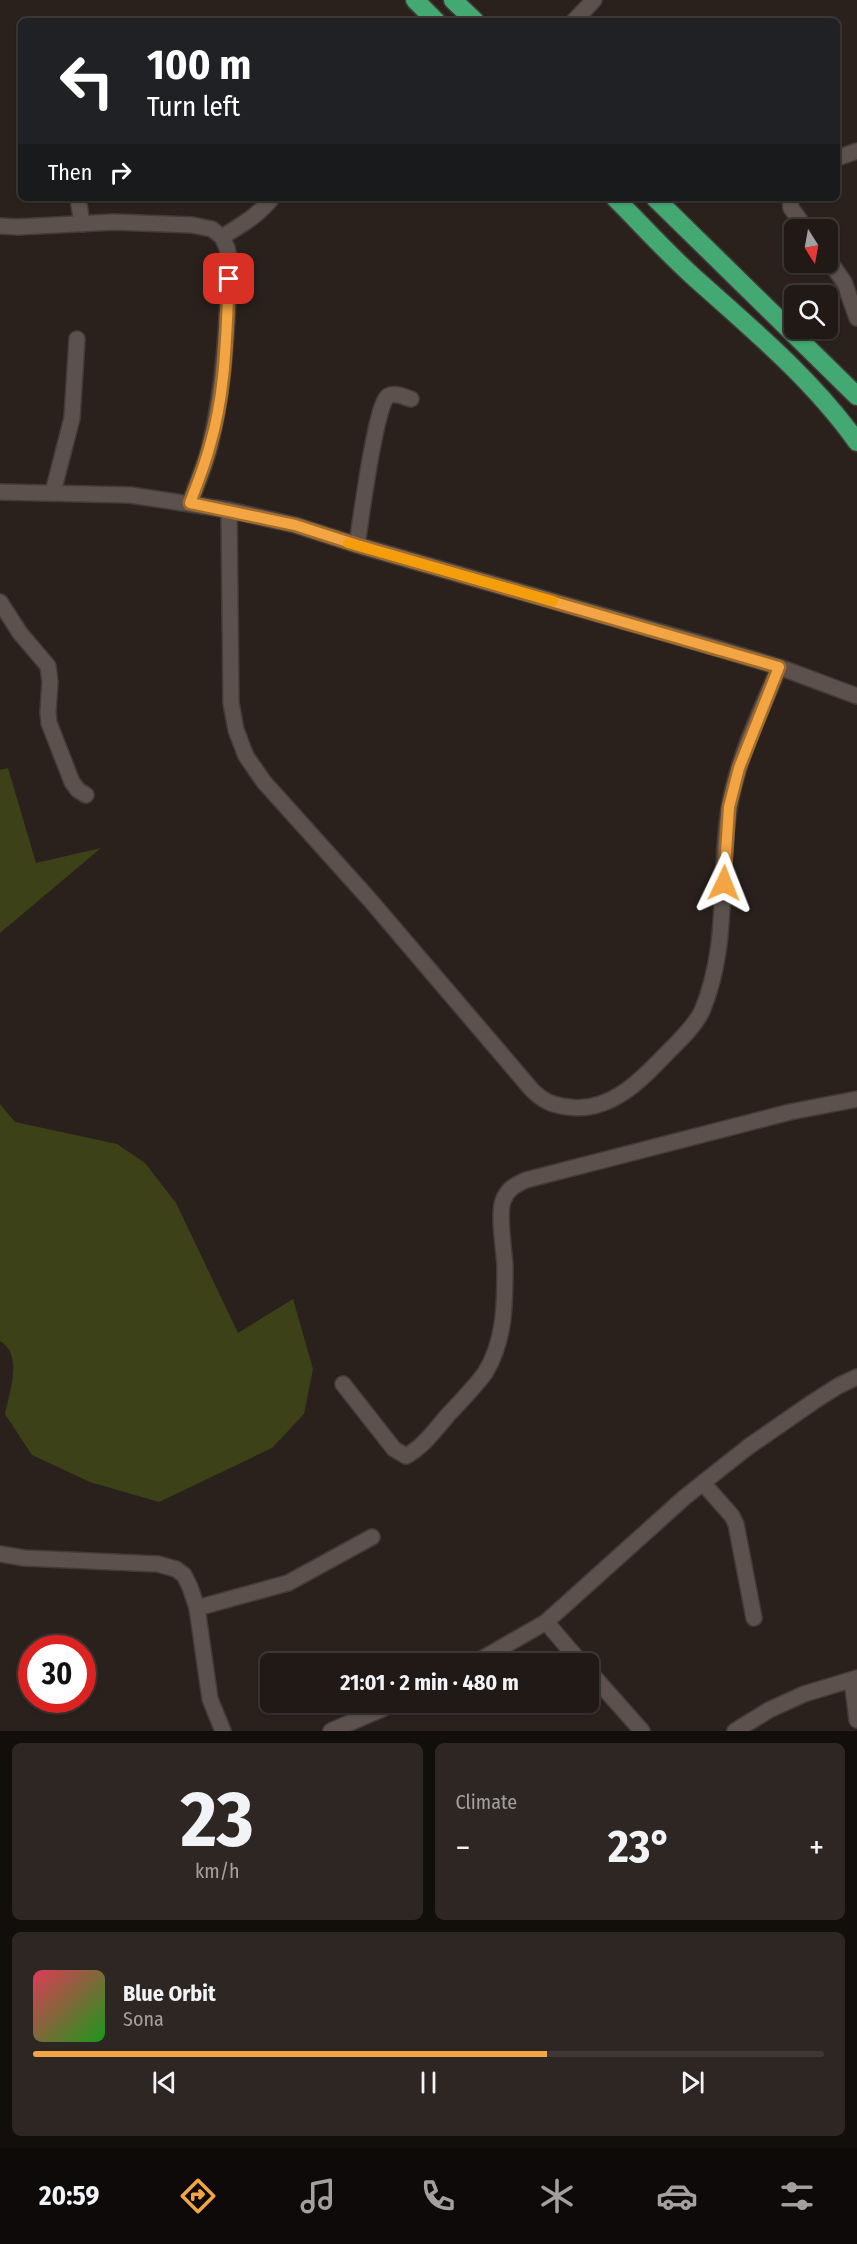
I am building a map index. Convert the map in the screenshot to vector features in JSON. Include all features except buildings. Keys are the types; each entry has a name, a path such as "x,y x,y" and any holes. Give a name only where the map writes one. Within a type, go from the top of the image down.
{"highway":[{"path":"415,0 433,18"},
{"path":"453,0 472,18"},
{"path":"618,201 818,395 857,442"},
{"path":"658,201 857,396"}],"street":[{"path":"577,18 594,0"},
{"path":"840,157 857,151"},
{"path":"78,201 82,224"},
{"path":"222,237 250,220 270,201"},
{"path":"790,201 791,208 799,219"},
{"path":"0,226 114,222 192,225 212,229 222,237 230,261 225,352 219,402 211,444 190,503"},
{"path":"838,273 844,282 857,318"},
{"path":"53,492 72,418 77,339"},
{"path":"357,545 375,435 383,402 388,396 396,394 411,399"},
{"path":"0,492 130,495 229,510 295,525 779,667 857,696"},
{"path":"229,510 231,703 236,730 246,756 264,782 370,900 532,1090 542,1100 556,1106 592,1107 614,1100 644,1076 677,1043 701,1014 716,973 723,920 725,846 729,807 739,768 779,667"},
{"path":"0,602 48,666 49,723 72,782 86,795"},
{"path":"343,1384 394,1449 406,1456 417,1450 485,1372 496,1350 504,1324 505,1266 502,1204 506,1193 514,1186 526,1180 790,1112 857,1100"},
{"path":"492,1653 546,1622 703,1483 813,1401 857,1377"},
{"path":"703,1483 736,1524 754,1618"},
{"path":"197,1608 288,1583 372,1538"},
{"path":"0,1554 24,1558 158,1564 176,1569 184,1575 197,1608 210,1699 223,1731"},
{"path":"546,1622 573,1653"},
{"path":"735,1731 769,1710 804,1694 855,1679 857,1720"},
{"path":"599,1682 642,1731"},
{"path":"331,1731 373,1713"}],"green space":[{"path":"8,768 36,863 101,848 0,933 0,770"},
{"path":"0,1104 15,1122 117,1144 145,1163 176,1203 238,1333 293,1299 313,1369 304,1414 272,1448 159,1502 90,1482 32,1455 5,1414 12,1385 13,1364 7,1347 0,1341"}],"slow traffic":[{"path":"348,543 553,601"}],"route":[{"path":"229,279 225,352 219,402 211,444 190,503 295,525 779,667 739,768 729,807 724,883"}]}
